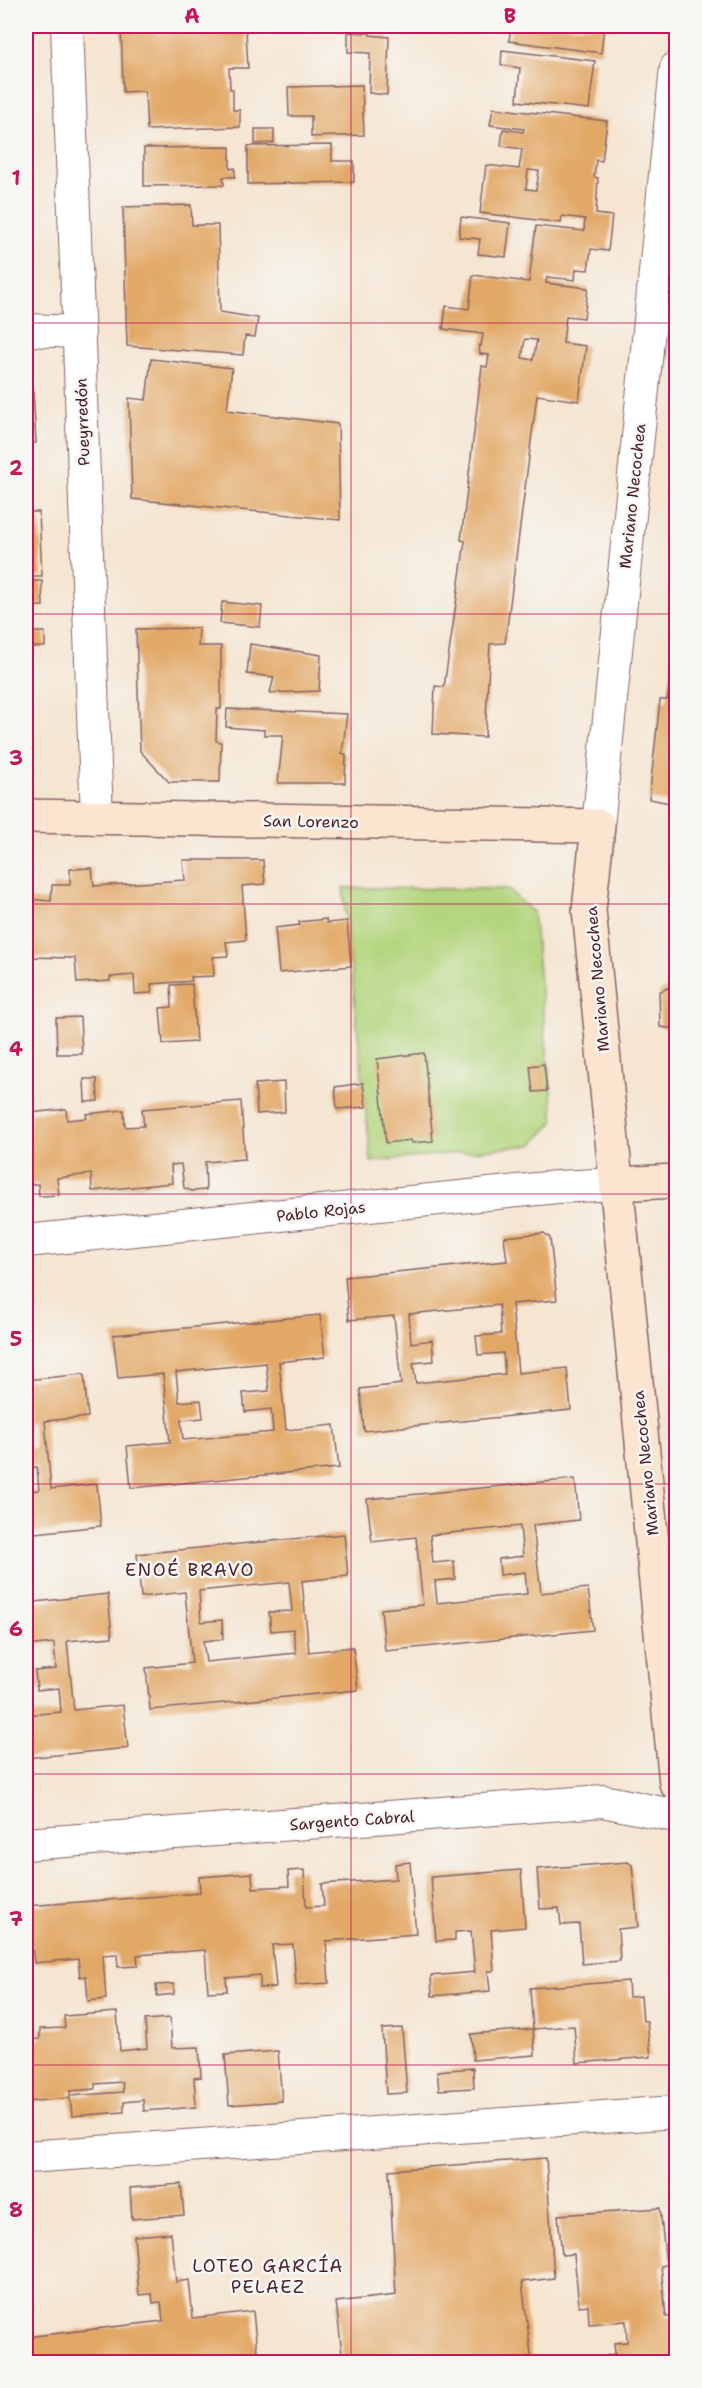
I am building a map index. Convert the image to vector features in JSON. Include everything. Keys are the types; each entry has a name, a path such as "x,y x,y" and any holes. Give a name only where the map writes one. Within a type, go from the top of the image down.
{"main road":[{"name":"San Lorenzo","path":"26,816 597,826"},
{"name":"Mariano Necochea","path":"597,826 589,910 676,1783"},
{"path":"617,1184 676,1181"}],"street":[{"name":"Pueyrredón","path":"67,26 97,818"},
{"name":"Mariano Necochea","path":"597,826 676,68"},
{"path":"26,330 79,332"},
{"name":"Pablo Rojas","path":"26,1241 556,1187 617,1184"},
{"name":"Sargento Cabral","path":"26,1844 603,1801 676,1816"},
{"path":"26,2157 676,2112"}],"green space":[{"path":"343,888 508,889 533,912 554,1121 532,1145 371,1162"}],"building":[{"path":"121,26 156,26 156,33 246,30 248,68 229,68 230,89 233,89 233,110 240,110 240,127 147,130 145,91 123,92"},
{"path":"511,26 614,26 614,29 604,27 601,53 509,41"},
{"path":"348,32 389,37 387,95 369,93 370,53 348,52"},
{"path":"502,50 595,61 589,109 517,101 520,68 501,65"},
{"path":"362,85 364,135 311,137 311,116 289,116 288,87"},
{"path":"493,108 607,121 602,161 596,160 594,177 598,178 596,214 612,216 608,251 591,249 588,270 576,269 575,280 547,277 546,283 588,288 584,318 566,316 563,343 586,346 579,401 537,395 505,643 490,644 485,737 433,734 435,686 444,687 465,541 461,540 482,366 487,367 489,355 480,354 479,345 481,346 483,334 443,329 446,306 469,309 473,275 529,282 536,226 584,231 585,219 562,216 561,223 480,213 486,165 519,169 522,149 501,146 503,129 523,132 524,129 490,125","holes":["528,170 539,171 536,190 526,189","525,339 537,340 533,360 522,358"]},
{"path":"255,129 274,129 274,143 255,144"},
{"path":"332,145 332,161 354,161 354,182 248,184 248,146"},
{"path":"230,147 230,169 235,168 235,177 223,177 224,185 144,186 144,148"},
{"path":"191,205 192,225 218,225 220,312 258,318 255,337 245,336 243,355 127,346 123,207"},
{"path":"461,217 510,223 506,257 478,254 480,239 459,237"},
{"path":"151,359 232,368 227,410 338,424 340,520 132,499 129,398 146,400"},
{"path":"26,383 33,390 36,443 26,443"},
{"path":"26,512 39,512 42,576 26,576"},
{"path":"26,581 42,581 43,606 26,607"},
{"path":"222,602 262,606 260,627 220,623"},
{"path":"199,628 198,646 221,646 221,709 217,709 216,741 221,742 220,782 169,782 140,751 136,629"},
{"path":"30,632 45,632 45,647 30,647"},
{"path":"250,644 321,655 319,691 270,693 274,677 247,674"},
{"path":"675,644 676,804 649,799 660,700 667,700"},
{"path":"227,709 347,714 342,754 346,754 345,783 278,783 283,735 264,735 264,730 226,727"},
{"path":"183,860 263,860 265,884 242,886 246,940 226,942 228,956 213,957 214,976 191,977 192,981 151,984 152,993 135,994 134,975 110,977 110,981 77,983 75,958 26,957 26,899 51,901 52,885 70,885 70,869 92,868 94,886 185,880"},
{"path":"326,919 327,923 347,921 351,966 279,973 275,928"},
{"path":"192,984 196,1042 163,1044 160,1008 172,1007 171,985"},
{"path":"676,984 676,1029 660,1027 659,992"},
{"path":"80,1017 82,1054 57,1054 56,1018"},
{"path":"424,1053 433,1141 412,1143 411,1140 386,1143 377,1059"},
{"path":"544,1064 547,1091 533,1092 530,1066"},
{"path":"84,1079 97,1079 98,1101 85,1102"},
{"path":"284,1082 285,1112 257,1114 255,1084"},
{"path":"363,1083 366,1107 337,1109 335,1087"},
{"path":"241,1101 245,1159 205,1162 206,1190 192,1191 184,1188 181,1164 171,1165 172,1183 92,1191 91,1174 57,1178 59,1195 39,1196 38,1184 26,1185 26,1123 31,1122 30,1113 66,1109 67,1120 87,1118 86,1114 124,1110 125,1127 144,1126 142,1109"},
{"path":"544,1233 550,1238 557,1300 512,1304 518,1373 567,1368 571,1410 364,1431 360,1389 401,1384 394,1316 349,1320 345,1277 507,1261 504,1237","holes":["499,1305 501,1334 476,1336 478,1355 503,1353 505,1374 416,1383 413,1363 434,1361 432,1340 411,1343 409,1314"]},
{"path":"320,1315 325,1357 279,1362 286,1430 334,1425 339,1468 131,1488 127,1446 170,1442 163,1374 118,1378 113,1335","holes":["266,1363 269,1391 243,1393 245,1412 271,1409 273,1432 183,1440 181,1420 203,1418 201,1400 179,1402 176,1372"]},
{"path":"84,1374 88,1417 45,1421 51,1489 97,1484 101,1526 26,1534 26,1491 39,1490 37,1467 26,1468 26,1449 35,1448 32,1422 26,1423 26,1380"},
{"path":"575,1479 579,1520 533,1525 541,1593 588,1588 593,1630 385,1651 381,1609 423,1605 416,1537 372,1542 367,1499","holes":["520,1526 523,1556 499,1559 500,1575 525,1572 527,1594 437,1603 435,1581 455,1579 454,1561 433,1563 430,1535"]},
{"path":"344,1534 348,1576 302,1581 309,1652 353,1647 358,1690 150,1710 146,1668 192,1663 185,1592 141,1597 137,1554","holes":["289,1582 292,1611 269,1612 271,1631 293,1629 296,1653 206,1662 203,1641 223,1639 222,1620 201,1622 199,1591"]},
{"path":"108,1594 112,1637 67,1641 74,1710 123,1705 128,1748 26,1758 26,1715 61,1712 59,1688 37,1690 35,1671 56,1669 54,1643 26,1646 26,1603"},
{"path":"410,1862 416,1934 326,1941 329,1983 296,1985 293,1944 272,1945 276,1987 260,1988 260,1975 226,1978 227,1991 208,1992 205,1950 137,1955 138,1966 118,1967 117,1954 103,1955 106,1999 88,2001 86,1976 80,1977 78,1959 34,1963 32,1944 26,1945 26,1906 200,1893 199,1877 252,1873 253,1888 289,1886 288,1871 304,1870 306,1907 324,1906 322,1884 396,1879 395,1864"},
{"path":"628,1862 632,1865 638,1927 618,1929 620,1961 582,1964 579,1924 561,1925 559,1908 540,1909 537,1869"},
{"path":"521,1870 525,1927 491,1930 494,1971 488,1971 490,1991 432,1996 431,1976 475,1972 471,1931 455,1932 455,1940 436,1941 431,1877"},
{"path":"628,1981 629,1997 641,1996 643,2021 647,2021 651,2057 577,2063 574,2026 533,2029 530,1988"},
{"path":"174,1984 174,1994 157,1996 156,1985"},
{"path":"117,2012 120,2051 147,2048 145,2020 170,2018 172,2048 199,2047 201,2077 194,2078 196,2107 144,2111 143,2100 124,2102 124,2112 72,2116 70,2098 26,2102 26,2040 40,2039 40,2029 65,2028 64,2016","holes":["122,2082 123,2092 70,2096 70,2091 95,2089 95,2084"]},
{"path":"402,2028 407,2093 386,2094 382,2029"},
{"path":"533,2029 535,2055 473,2060 471,2034"},
{"path":"278,2051 282,2101 229,2105 225,2055"},
{"path":"473,2068 474,2088 439,2090 437,2071"},
{"path":"546,2158 554,2278 522,2282 532,2362 343,2362 336,2302 396,2295 389,2170"},
{"path":"181,2184 184,2215 132,2219 130,2188"},
{"path":"660,2208 666,2265 661,2266 666,2317 676,2317 676,2362 608,2362 607,2355 615,2354 614,2343 627,2342 626,2321 589,2324 588,2305 579,2306 574,2254 562,2255 558,2215"},
{"path":"171,2233 176,2282 189,2280 193,2318 253,2311 258,2362 27,2362 26,2337 163,2321 161,2302 153,2303 152,2294 139,2295 134,2236"}],"district":[{"name":"ENOÉ BRAVO","path":"190,1570"},
{"name":"LOTEO GARCÍA PELAEZ","path":"268,2276"}]}
